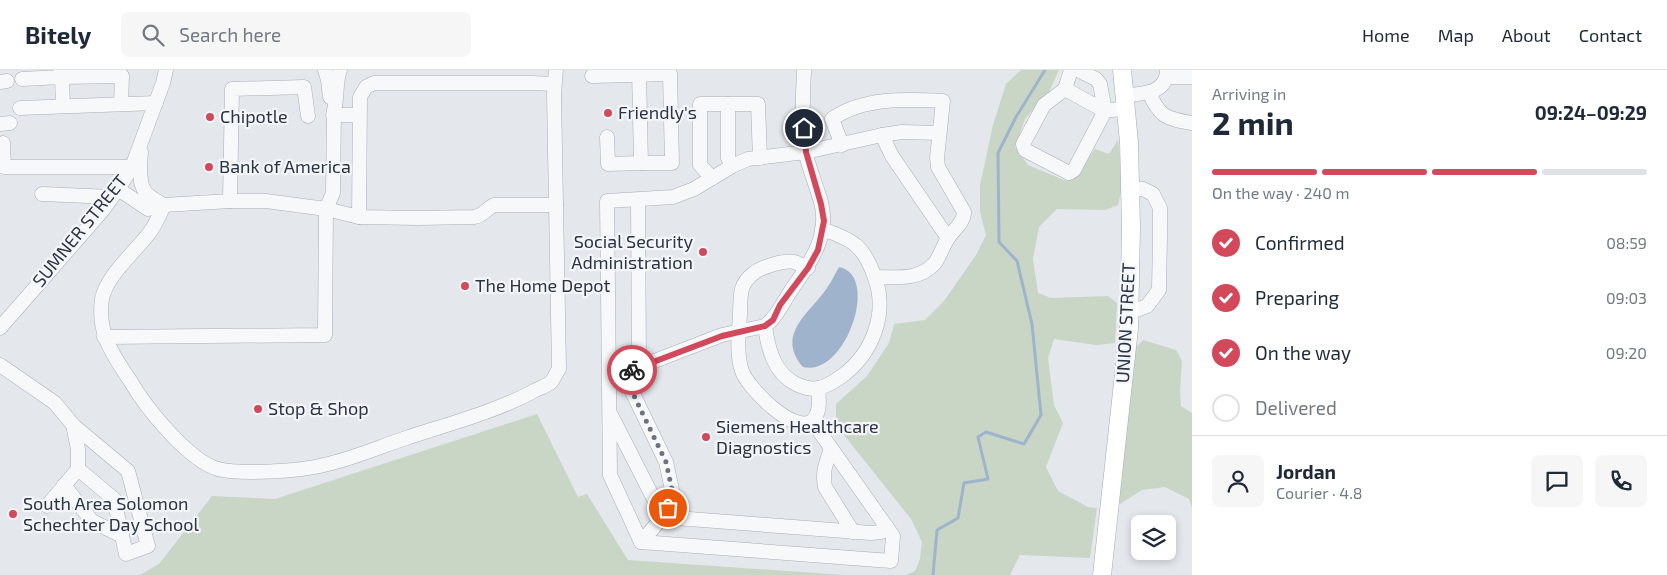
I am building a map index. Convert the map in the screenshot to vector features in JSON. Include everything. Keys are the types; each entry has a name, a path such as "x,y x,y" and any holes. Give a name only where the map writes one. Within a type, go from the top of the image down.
{"main road":[{"name":"UNION STREET","path":"1102,575 1129,328 1130,189 1126,102 1122,70"}],"street":[{"name":"SUMNER STREET","path":"0,328 115,193 132,166 156,103 166,70"},
{"path":"104,337 325,335 326,209 334,193 333,112 325,70"},
{"path":"333,112 340,70"},
{"path":"164,205 150,231 110,281 102,297 101,316 104,337 108,347 139,396 182,445 205,463 218,469 241,472 302,469 325,465 522,398 551,382 558,369 554,84 556,70"},
{"path":"609,378 722,336 765,326 773,320 780,305 808,268 818,250 824,221 804,139 804,70"},
{"path":"1071,70 1065,90 1044,105 1023,144 1025,150 1069,173 1074,170 1105,111 1100,84 1096,79 1078,70"},
{"path":"22,79 61,74 104,73 122,76 121,104"},
{"path":"592,76 639,73 670,74 672,163 608,164 607,137"},
{"path":"639,73 641,163"},
{"path":"61,74 63,106"},
{"path":"1105,111 1163,86 1167,74 1192,77"},
{"path":"359,216 359,115 360,97 366,87 374,83 554,84"},
{"path":"230,201 232,89 304,87 308,116"},
{"path":"1065,90 1105,111"},
{"path":"1149,92 1155,102 1164,110 1192,115"},
{"path":"1149,92 1158,111 1166,118 1192,123"},
{"path":"842,145 832,119 839,114 877,103 910,99 943,101 937,158 938,167 964,212 964,218 948,238 935,262 923,272 915,276 875,278"},
{"path":"20,108 156,103"},
{"path":"712,178 700,165 700,104 758,104 760,158"},
{"path":"728,104 728,158 732,166"},
{"path":"333,112 359,115"},
{"path":"641,542 610,474 607,201 673,197 694,189 732,166 748,159 806,152 902,132 939,133"},
{"path":"882,135 892,156 948,238"},
{"path":"142,141 140,167 143,188 147,194 164,205"},
{"path":"3,143 4,167 132,166"},
{"path":"1129,314 1147,306 1159,290 1160,237 1160,208 1153,194 1143,189 1130,189"},
{"path":"42,194 115,193 148,209 164,205 266,201 326,209 359,216 418,218 482,216 488,208 494,205 556,205"},
{"path":"638,200 639,367"},
{"path":"765,326 769,350 775,364 792,382 805,388 818,388 834,382 858,363 878,325 880,296 868,261 854,243 844,236 822,230"},
{"path":"808,268 793,261 778,263 758,270 749,276 741,287 739,331 742,371 749,384 765,402 783,415 798,422 806,423 812,421 818,409 818,388"},
{"path":"0,365 55,403 73,425 128,471 148,546 126,554 114,499 78,469"},
{"path":"623,373 666,462 674,499 641,542"},
{"path":"610,412 662,517"},
{"path":"641,542 891,561 893,536 812,421"},
{"path":"47,506 78,469 78,449 73,425"},
{"path":"831,449 824,466 824,487 853,532"},
{"path":"64,485 92,521 122,536"},
{"path":"662,517 872,533 881,532 887,527"}],"green space":[{"path":"1021,70 1059,70 1049,92 1025,119 1015,147 1028,165 1066,181 1082,167 1095,149 1109,154 1118,140 1123,183 1118,205 1105,210 1057,209 1039,227 1033,259 1038,293 1051,298 1108,296 1117,303 1115,343 1096,345 1054,339 1048,358 1054,405 1063,423 1046,467 1058,491 1088,507 1097,508 1090,558 1020,555 1010,575 906,575 915,571 920,559 922,542 911,519 836,425 836,404 867,376 889,343 894,324 925,320 944,301 976,255 986,235 980,212 980,185 993,125 1006,84"},
{"path":"1143,340 1176,350 1182,361 1181,406 1192,413 1192,508 1189,499 1165,487 1142,490 1120,504 1117,497 1123,463 1136,347"},
{"path":"537,414 578,497 587,494 628,560 843,575 140,575 159,564 212,496 275,499"}],"water":[{"path":"839,267 851,274 857,288 857,305 852,324 844,342 832,357 818,366 803,367 795,355 794,334 805,315 829,285"}],"waterway":[{"path":"933,575 937,530 958,518 964,483 988,479 978,437 986,432 1024,444 1041,415 1032,324 1017,261 999,242 998,153 1016,117 1045,70"}],"way so far":[{"path":"632,370 623,373 666,462 674,499 668,508"}],"place":[{"name":"Friendly's","path":"608,113"},
{"name":"Chipotle","path":"210,117"},
{"name":"Bank of America","path":"209,167"},
{"name":"Social Security Administration","path":"703,252"},
{"name":"The Home Depot","path":"465,286"},
{"name":"Stop & Shop","path":"258,409"},
{"name":"Siemens Healthcare Diagnostics","path":"706,437"},
{"name":"South Area Solomon Schechter Day School","path":"13,514"}],"route":[{"path":"632,370 722,336 765,326 773,320 780,305 808,268 818,250 824,221 806,152 804,128"}]}
